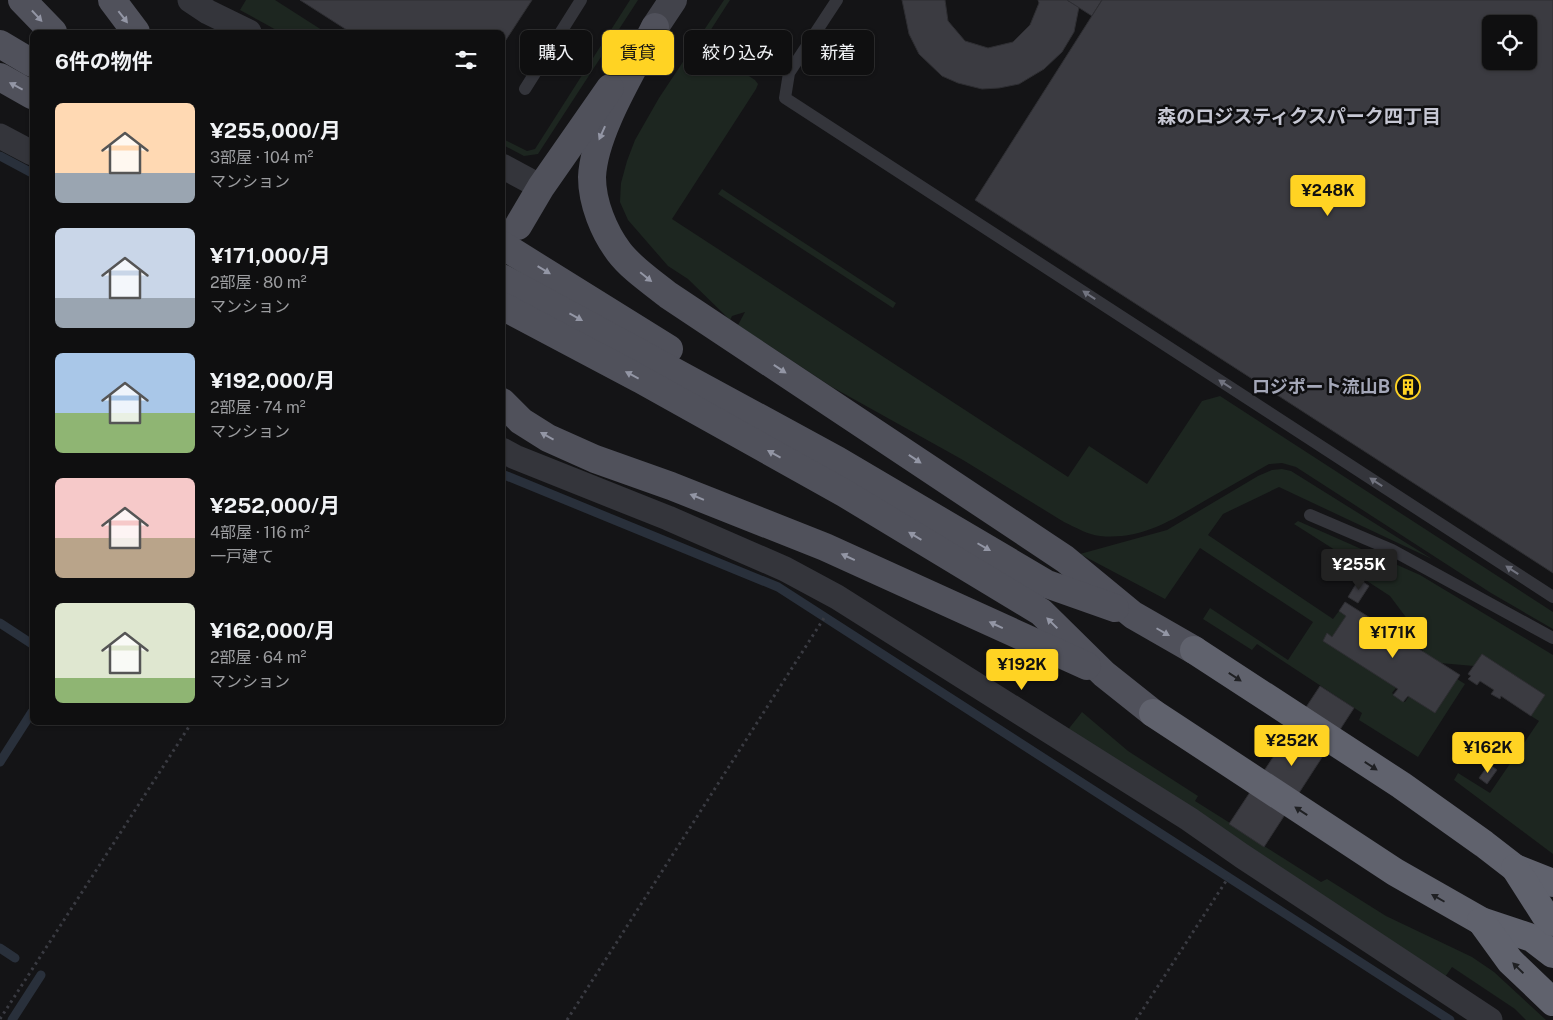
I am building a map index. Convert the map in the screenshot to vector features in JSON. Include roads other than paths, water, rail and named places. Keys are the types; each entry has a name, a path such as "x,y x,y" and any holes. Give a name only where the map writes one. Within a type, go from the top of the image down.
{"highway":[{"path":"1194,650 1401,785 1515,868 1553,884"},
{"path":"1153,713 1396,872 1481,921 1532,938 1553,954"},
{"path":"1515,868 1545,915 1553,922"},
{"path":"1481,921 1510,961 1553,1002"}],"main road":[{"path":"22,0 51,30"},
{"path":"112,0 134,30"},
{"path":"655,27 589,116 510,235 661,344 837,460"},
{"path":"655,27 598,142 592,178 596,204 606,230 620,253 640,273 668,295 1065,559 1133,615 1194,650"},
{"path":"0,44 30,62"},
{"path":"0,77 30,94"},
{"path":"505,280 837,460 1047,584 1133,615"},
{"path":"505,308 640,379 844,493 1041,612 1104,674 1153,713"},
{"path":"505,405 521,421 548,438 595,459 671,486 825,547 1104,674"}],"street":[{"path":"190,0 208,12 245,30"},
{"path":"655,27 673,0"},
{"path":"0,136 30,152"},
{"path":"505,168 541,187"},
{"path":"505,452 786,568 837,597 1189,819 1490,1020"}],"lane":[{"path":"525,89 581,0"},
{"path":"837,0 789,73 785,98 1553,597"},
{"path":"1310,515 1392,550 1553,638"}],"waterway":[{"path":"0,156 30,172"},
{"path":"505,475 778,587 1450,1020"},
{"path":"0,623 30,643"},
{"path":"0,762 30,715"},
{"path":"0,948 15,958"},
{"path":"12,1020 41,975"}],"place":[{"name":"ロジポート流山B","path":"1408,387"}],"district":[{"name":"森のロジスティクスパーク四丁目","path":"1299,116"}]}
